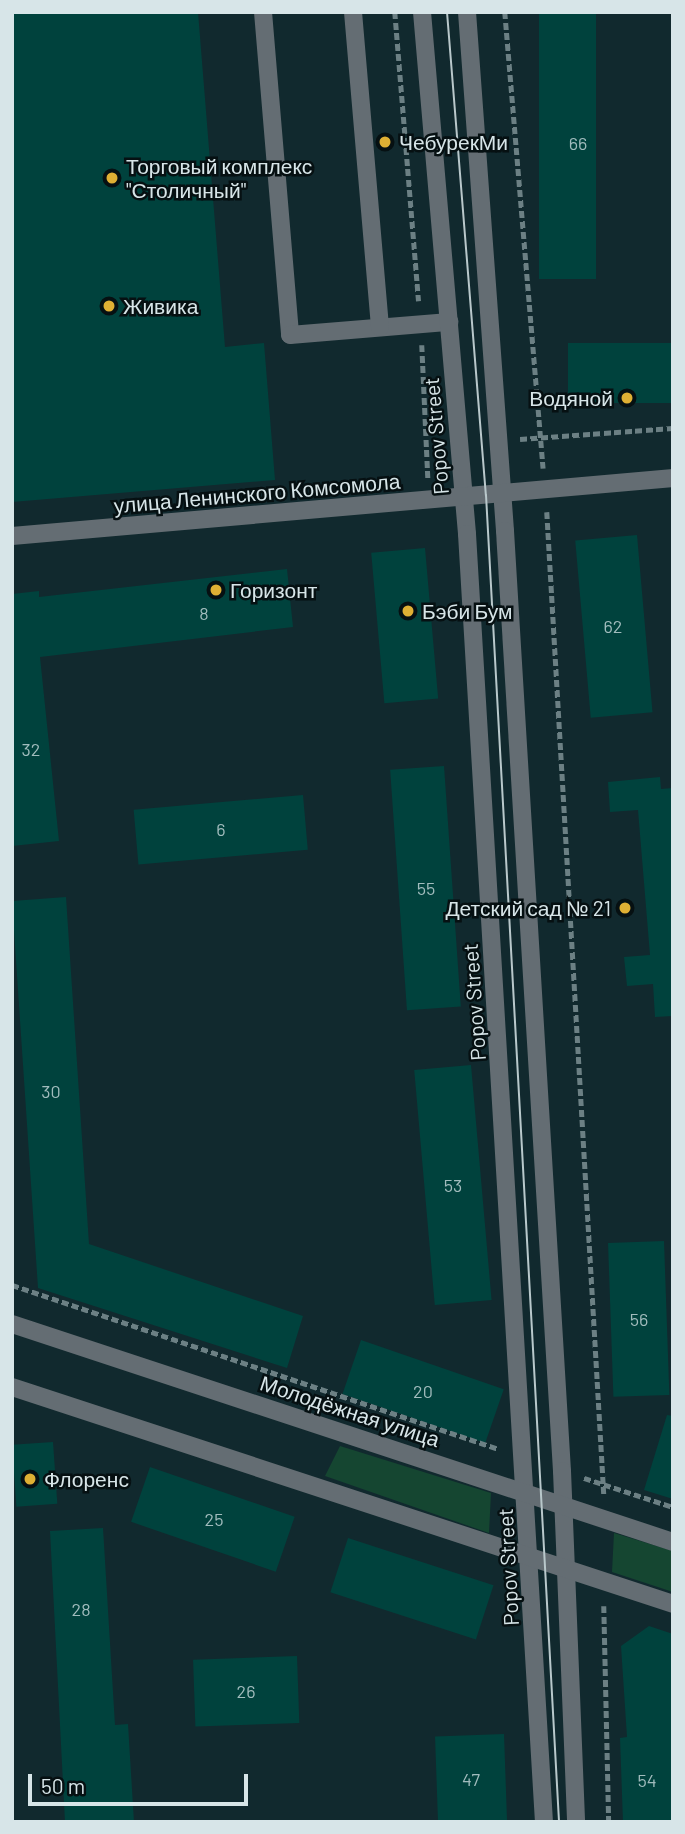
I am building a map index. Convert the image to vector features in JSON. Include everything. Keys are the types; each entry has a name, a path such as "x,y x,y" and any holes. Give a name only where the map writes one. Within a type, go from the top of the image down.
{"street":[{"path":"263,12 290,335 449,321"},
{"path":"353,12 380,327"},
{"name":"Popov Street","path":"422,12 464,497 526,1460 544,1822"},
{"path":"467,12 502,494 562,1471 576,1822"},
{"name":"улица Ленинского Комсомола","path":"12,536 673,478"},
{"name":"Молодёжная улица","path":"12,1324 563,1508 673,1542"},
{"path":"12,1387 531,1561 673,1604"}],"path":[{"path":"505,12 545,490 604,1520"},
{"path":"498,440 673,428"},
{"path":"430,445 460,443"},
{"path":"12,1285 526,1460"},
{"path":"562,1471 673,1507"},
{"path":"603,1581 609,1822"}],"green space":[{"path":"340,1446 491,1493 489,1533 325,1476"},
{"path":"614,1533 673,1551 673,1592 612,1572"}],"building":[{"name":"Торговый комплекс \"Столичный\"","path":"12,12 198,12 225,347 264,343 275,480 12,502"},
{"path":"539,12 596,12 596,279 539,279"},
{"path":"568,343 673,343 673,403 568,403"},
{"path":"637,535 653,712 591,718 575,540"},
{"path":"425,548 438,698 384,703 371,553"},
{"path":"287,569 293,627 40,657 59,841 12,846 12,594 39,591 39,597"},
{"path":"444,766 461,1006 407,1010 390,770"},
{"path":"660,777 661,789 673,788 673,1016 655,1017 653,984 627,986 624,957 650,955 638,810 610,812 608,782"},
{"path":"303,795 308,850 138,865 134,810"},
{"path":"66,897 89,1244 303,1316 287,1368 38,1288 12,901"},
{"path":"471,1065 492,1300 435,1305 414,1070"},
{"path":"664,1241 669,1395 613,1397 608,1243"},
{"path":"361,1340 504,1389 485,1443 342,1394"},
{"path":"667,1415 673,1416 673,1499 644,1490"},
{"path":"53,1442 57,1504 16,1507 12,1445"},
{"path":"150,1467 295,1517 276,1572 131,1522"},
{"path":"103,1528 115,1725 128,1724 134,1822 65,1822 50,1531"},
{"path":"348,1538 494,1585 476,1639 330,1592"},
{"path":"649,1626 673,1634 673,1822 623,1822 620,1738 627,1737 621,1646"},
{"path":"297,1656 299,1723 195,1727 193,1660"},
{"path":"504,1734 507,1822 438,1822 435,1736"}],"tram line":[{"path":"447,12 486,495 559,1822"}],"place":[{"name":"ЧебурекМи","path":"385,142"},
{"name":"Торговый комплекс \"Столичный\"","path":"112,178"},
{"name":"Живика","path":"109,306"},
{"name":"Водяной","path":"627,398"},
{"name":"Горизонт","path":"216,590"},
{"name":"Бэби Бум","path":"408,611"},
{"name":"Детский сад № 21","path":"625,908"},
{"name":"Флоренс","path":"30,1479"}]}
